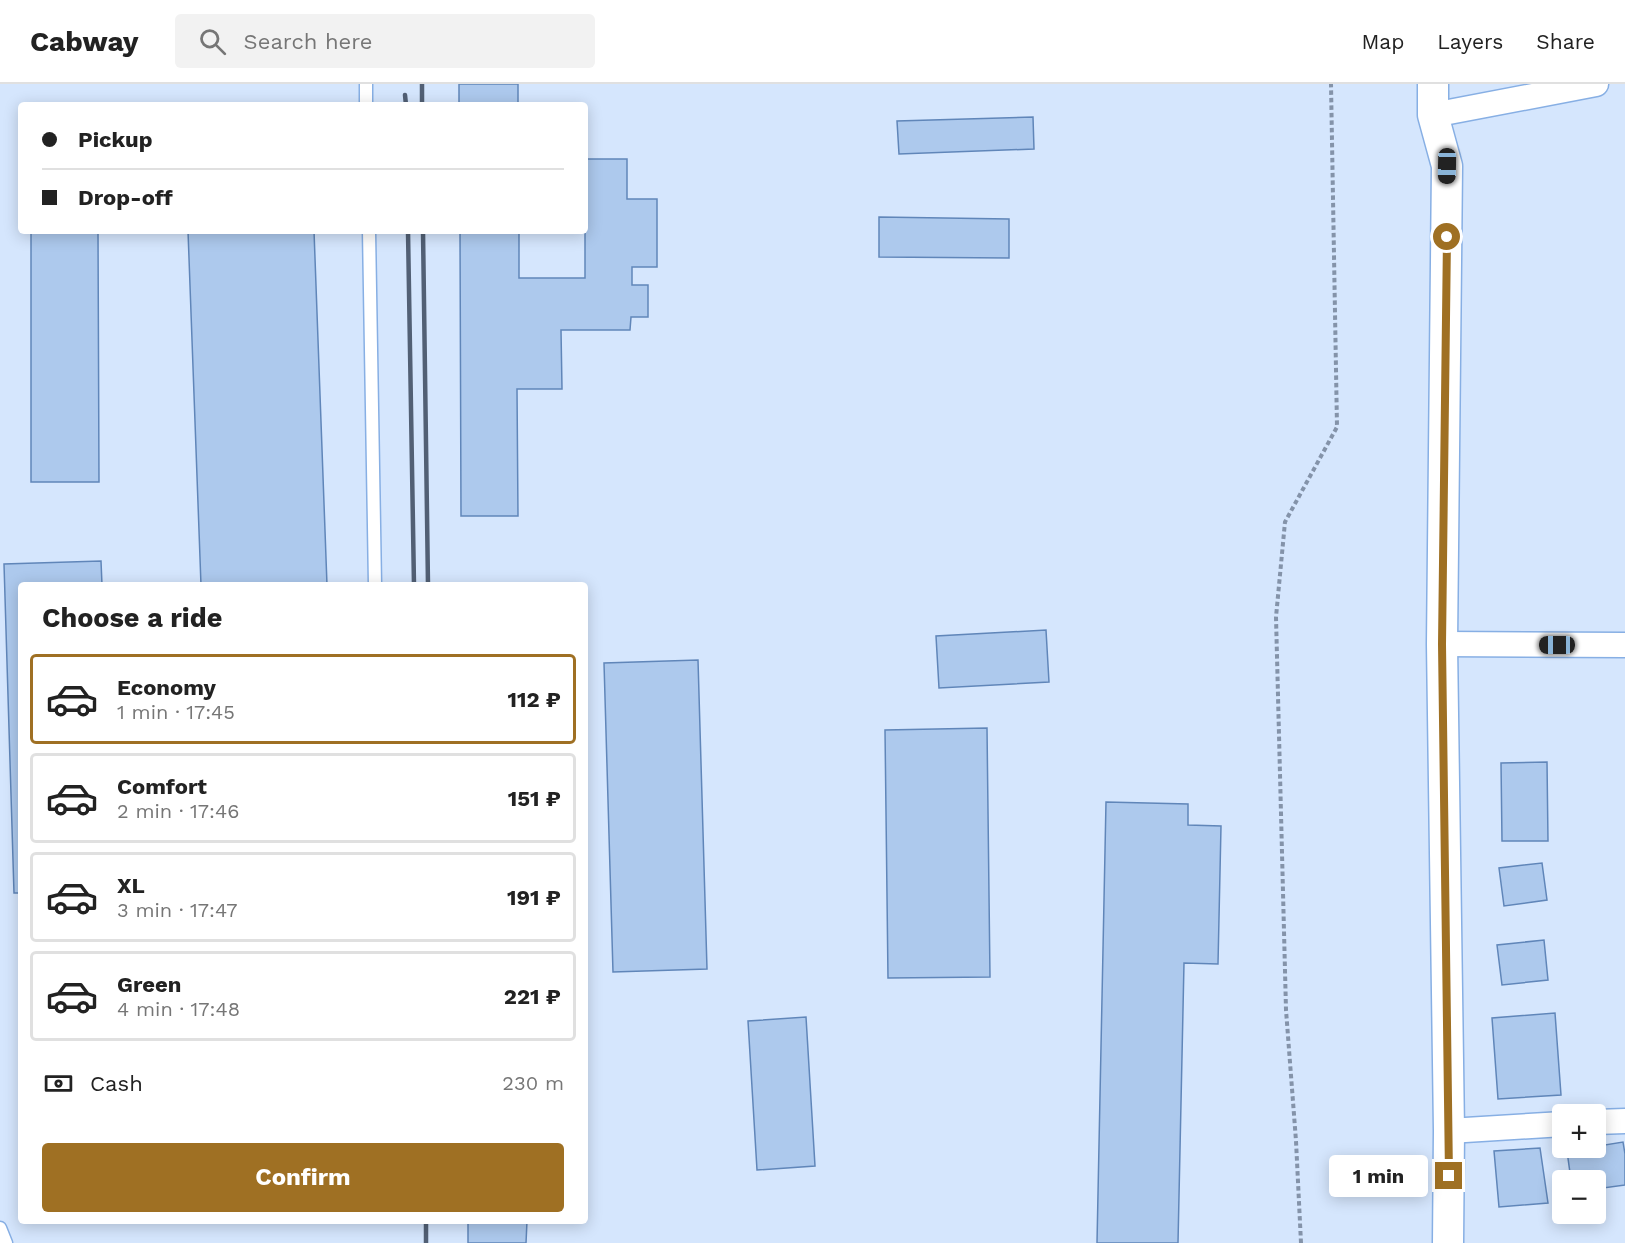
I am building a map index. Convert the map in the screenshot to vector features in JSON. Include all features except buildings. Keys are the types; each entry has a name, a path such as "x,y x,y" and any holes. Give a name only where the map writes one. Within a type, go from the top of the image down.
{"street":[{"path":"1433,84 1433,115 1447,166 1442,644 1449,1131 1448,1243"},
{"path":"1433,115 1596,84"},
{"path":"1442,644 1625,645"},
{"path":"1606,1121 1625,1120"},
{"path":"1449,1131 1552,1125"}],"lane":[{"path":"366,84 366,102"},
{"path":"369,234 375,582"},
{"path":"0,1228 6,1243"}],"path":[{"path":"1300,1243 1296,1141 1286,1010 1276,617 1285,522 1337,427 1331,84"}],"railway":[{"path":"422,84 422,102"},
{"path":"405,95 406,102"},
{"path":"408,234 414,582"},
{"path":"423,234 428,582"},
{"path":"426,1224 426,1243"}],"route":[{"path":"1447,237 1442,644 1449,1176"}]}
